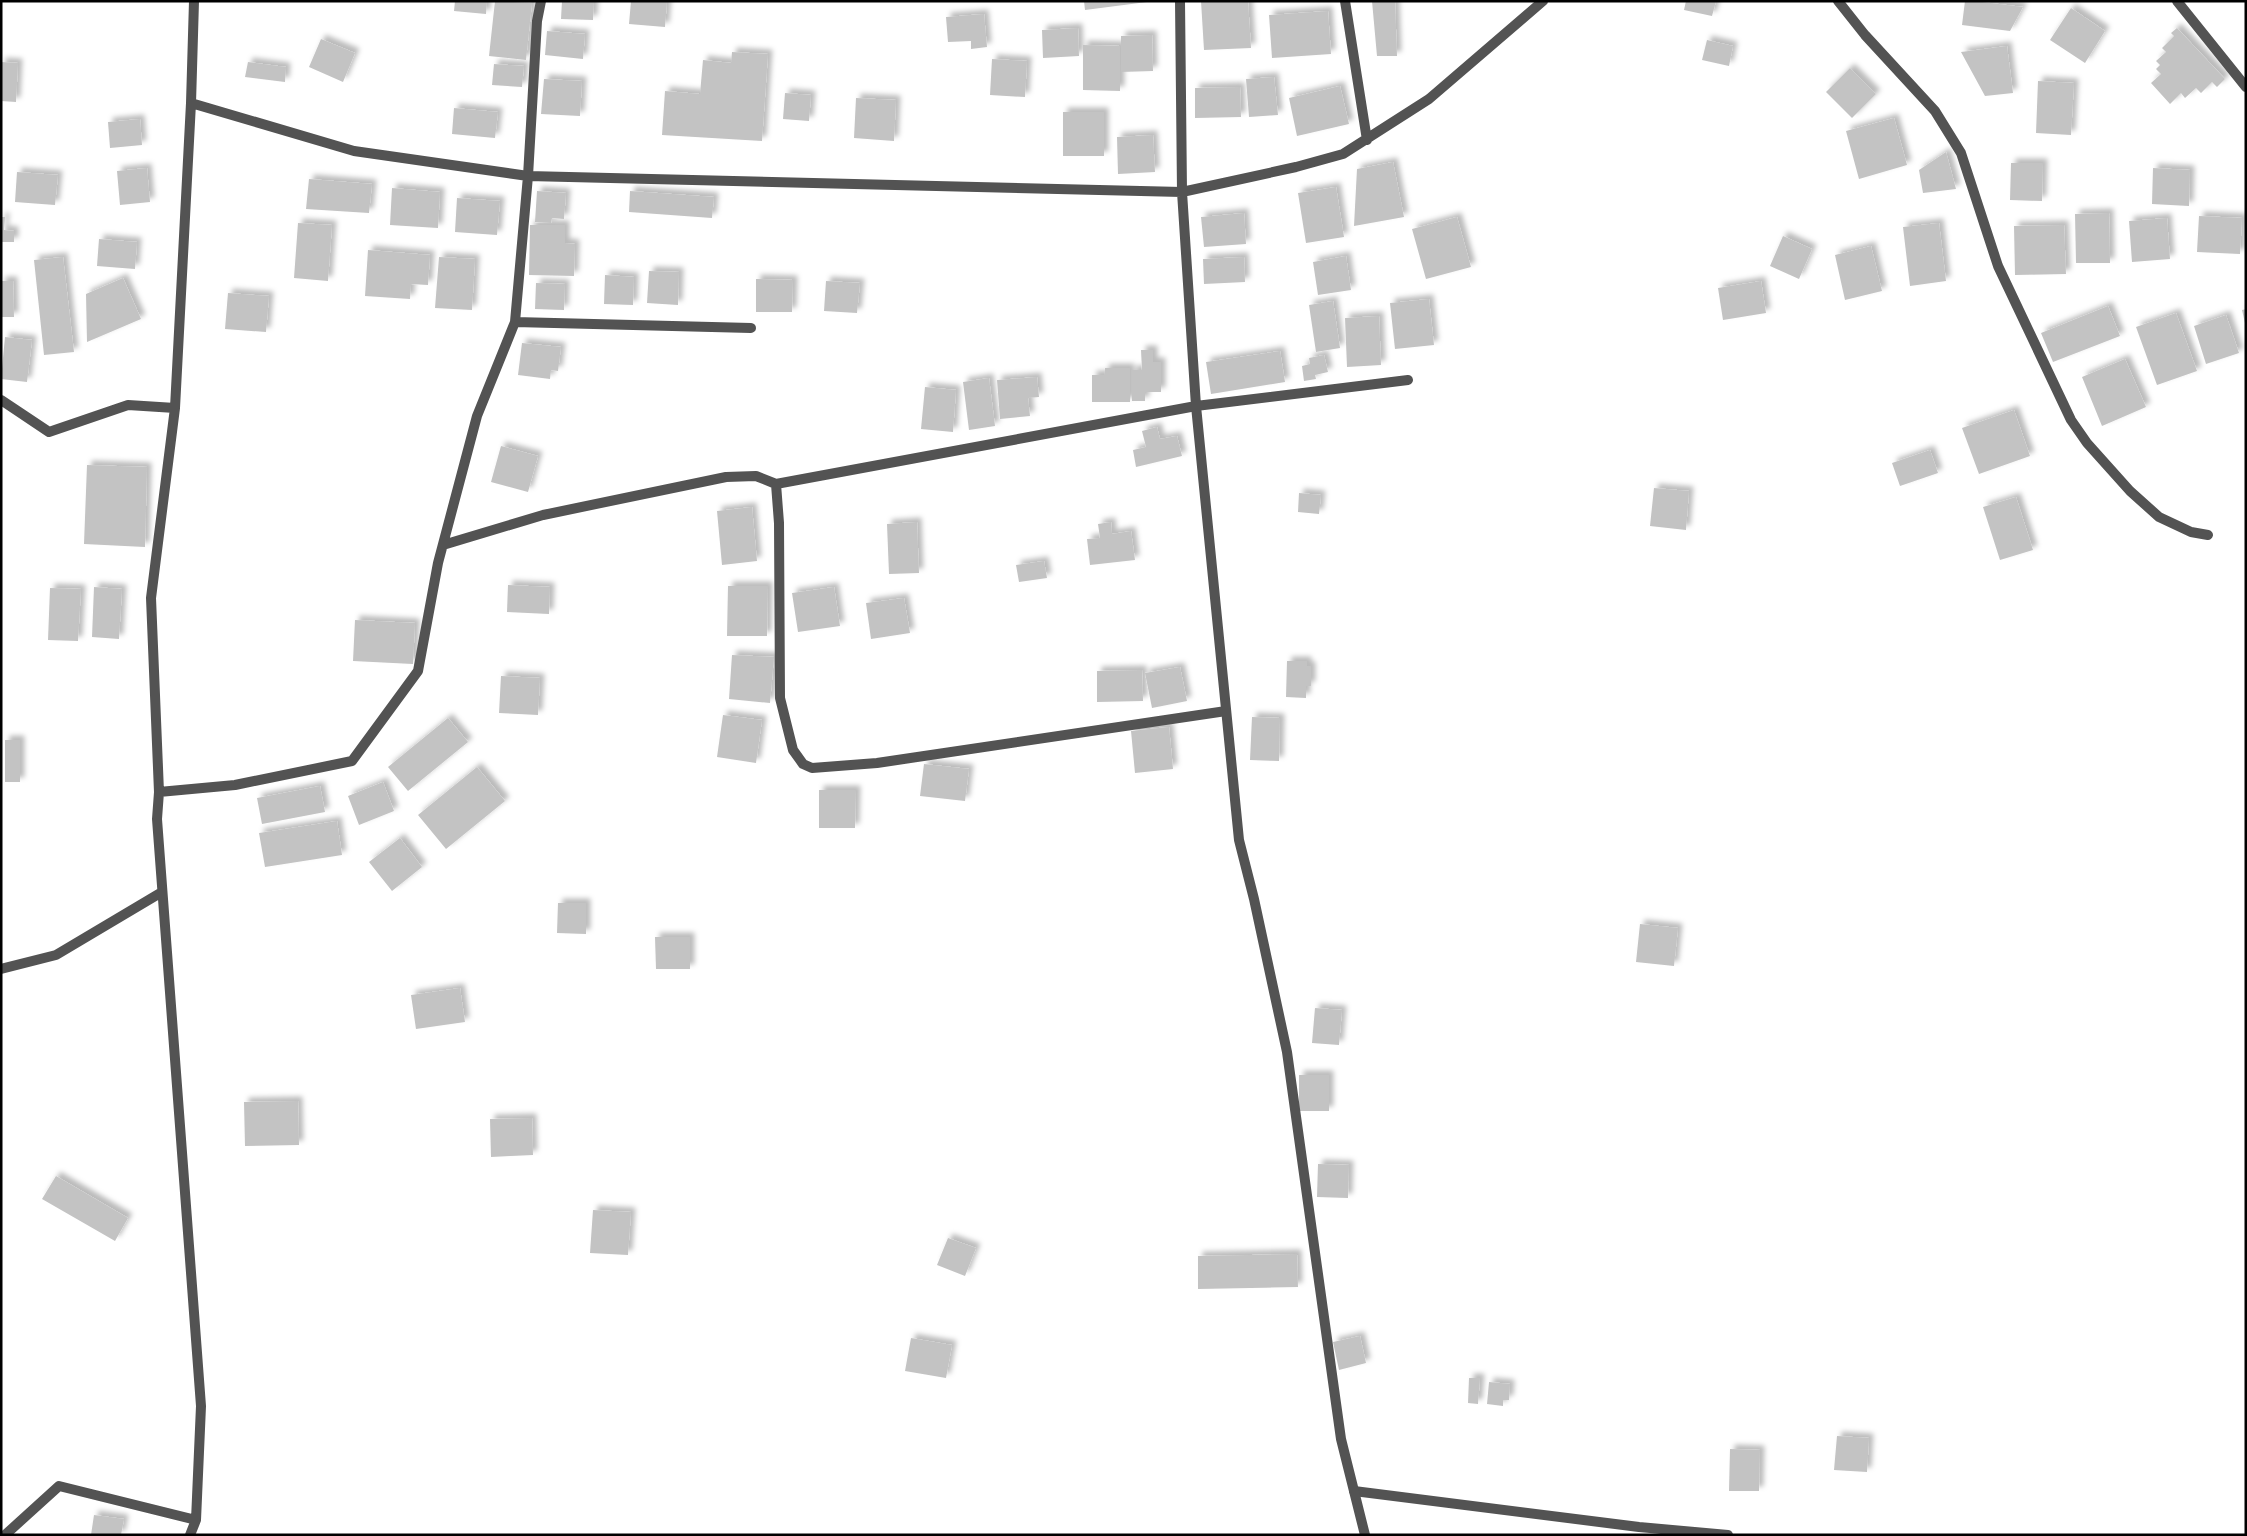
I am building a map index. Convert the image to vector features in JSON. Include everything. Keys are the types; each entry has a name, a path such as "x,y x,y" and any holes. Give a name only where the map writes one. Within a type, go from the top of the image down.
{"street":[{"path":"190,1535 196,1520 201,1406 157,819 159,792 151,598 175,408 192,103 194,1"},
{"path":"159,792 235,784 352,761 418,671 443,545 478,416 515,322 528,176 537,21 541,1"},
{"path":"1180,1 1182,192 1196,406 1239,840 1254,899 1287,1052 1341,1439 1365,1535"},
{"path":"1345,1 1367,140"},
{"path":"192,103 354,151 528,176 1182,192 1296,168 1342,154 1367,140 1429,99 1543,1"},
{"path":"1838,1 1865,35 1934,111 1961,153 1998,266 2071,420 2107,468 2159,517 2191,532 2208,535"},
{"path":"2178,1 2246,87"},
{"path":"515,322 752,328"},
{"path":"443,545 543,515 726,477 756,476 776,484 1196,406 1408,380"},
{"path":"1,400 49,432 128,405 175,408"},
{"path":"776,484 779,523 780,698 793,750 803,764 812,768 877,763 1226,711"},
{"path":"1,969 56,955 162,892"},
{"path":"5,1535 59,1486 196,1520"},
{"path":"1354,1491 1619,1525 1728,1535"}],"building":[{"path":"455,1 487,1 486,14 454,11"},
{"path":"495,1 532,3 526,60 489,56"},
{"path":"562,1 594,1 593,20 561,19"},
{"path":"631,1 667,1 665,27 629,24"},
{"path":"1084,1 1147,1 1147,2 1085,10"},
{"path":"1201,1 1248,1 1251,48 1204,50"},
{"path":"1372,1 1395,1 1397,56 1377,56"},
{"path":"1686,1 1716,1 1712,16 1684,10"},
{"path":"1965,1 2023,7 2010,31 1962,25"},
{"path":"2071,8 2105,31 2085,63 2050,40"},
{"path":"1328,11 1331,54 1272,58 1269,15"},
{"path":"984,14 987,47 971,49 971,41 948,42 946,17"},
{"path":"1078,28 1079,56 1043,58 1042,30"},
{"path":"2177,28 2225,79 2217,87 2212,82 2201,93 2196,88 2185,98 2181,93 2170,104 2151,83 2161,74 2156,69 2160,65 2156,61 2166,52 2162,48 2174,36 2171,33"},
{"path":"547,31 585,34 583,59 545,55"},
{"path":"1152,35 1153,71 1121,72 1121,36"},
{"path":"321,39 355,53 343,82 309,67"},
{"path":"1707,40 1733,46 1729,66 1702,60"},
{"path":"1083,45 1120,46 1120,91 1083,90"},
{"path":"2007,46 2013,93 1985,96 1961,52"},
{"path":"732,52 768,54 762,141 662,135 665,91 700,94 703,60 731,63"},
{"path":"992,59 1027,61 1025,97 990,95"},
{"path":"1,62 18,63 16,102 1,101"},
{"path":"248,62 286,67 285,82 245,77"},
{"path":"494,64 524,66 522,87 492,85"},
{"path":"1850,68 1876,94 1852,118 1826,92"},
{"path":"1274,77 1278,115 1249,117 1246,79"},
{"path":"544,79 582,81 580,116 541,114"},
{"path":"2038,81 2074,83 2071,135 2036,133"},
{"path":"1340,86 1349,124 1297,136 1289,98"},
{"path":"1240,87 1241,117 1195,118 1195,88"},
{"path":"785,93 811,95 809,121 783,119"},
{"path":"856,98 896,100 894,141 854,138"},
{"path":"454,108 498,112 495,138 452,134"},
{"path":"1063,112 1104,112 1104,156 1063,156"},
{"path":"1894,118 1907,165 1859,179 1846,131"},
{"path":"140,119 142,145 110,148 108,122"},
{"path":"1153,135 1155,172 1118,174 1117,137"},
{"path":"1946,152 1956,189 1923,193 1919,170"},
{"path":"1393,162 1404,217 1354,226 1357,169"},
{"path":"2011,163 2043,163 2042,201 2010,200"},
{"path":"147,168 150,202 120,205 117,171"},
{"path":"2153,168 2190,170 2189,206 2152,204"},
{"path":"17,172 58,175 55,205 15,202"},
{"path":"309,179 372,184 369,213 306,209"},
{"path":"1336,187 1344,237 1306,243 1298,193"},
{"path":"392,188 440,192 438,228 390,225"},
{"path":"537,191 566,193 564,219 552,218 551,223 535,222"},
{"path":"630,191 714,197 712,218 629,212"},
{"path":"457,198 500,201 497,235 455,232"},
{"path":"1244,213 1246,244 1204,247 1201,217"},
{"path":"2109,213 2110,263 2076,263 2075,214"},
{"path":"2199,216 2242,218 2240,254 2197,252"},
{"path":"1,217 5,217 4,230 14,231 14,242 1,242"},
{"path":"1457,217 1471,267 1426,279 1412,229"},
{"path":"2167,218 2170,259 2132,262 2129,221"},
{"path":"298,223 332,225 328,281 294,278"},
{"path":"1939,223 1946,281 1910,286 1903,227"},
{"path":"530,225 565,225 565,243 575,244 574,276 529,275"},
{"path":"2064,225 2066,274 2015,275 2014,226"},
{"path":"1783,236 1812,249 1799,279 1770,266"},
{"path":"99,239 137,242 135,269 97,266"},
{"path":"1871,246 1882,291 1845,300 1835,255"},
{"path":"368,250 430,255 428,285 411,284 410,299 365,296"},
{"path":"1346,256 1351,290 1318,295 1313,262"},
{"path":"63,257 74,352 44,355 34,260"},
{"path":"439,257 475,259 472,310 435,308"},
{"path":"1244,257 1245,282 1204,284 1203,259"},
{"path":"649,271 679,272 678,305 647,303"},
{"path":"605,275 634,277 633,305 604,304"},
{"path":"123,278 141,319 87,342 86,294"},
{"path":"756,279 793,280 792,312 756,312"},
{"path":"1,281 13,281 14,317 1,317"},
{"path":"826,281 860,283 857,313 824,311"},
{"path":"1761,281 1766,313 1723,320 1718,288"},
{"path":"536,283 565,284 564,310 535,309"},
{"path":"228,293 269,296 266,332 225,329"},
{"path":"1429,299 1434,345 1395,349 1390,303"},
{"path":"1333,301 1340,348 1316,352 1309,305"},
{"path":"2108,306 2120,336 2053,362 2041,333"},
{"path":"2246,309 2246,323 2245,323 2242,310"},
{"path":"2176,313 2197,371 2157,385 2136,327"},
{"path":"2226,315 2239,353 2206,364 2194,326"},
{"path":"1379,316 1381,365 1347,367 1345,318"},
{"path":"5,337 32,340 27,382 1,379"},
{"path":"522,343 561,347 558,371 551,370 550,379 518,375"},
{"path":"1141,350 1153,350 1153,362 1161,362 1161,392 1145,392 1145,401 1132,401 1132,370 1142,370"},
{"path":"1280,351 1285,382 1211,394 1206,362"},
{"path":"1324,355 1328,372 1315,375 1316,379 1304,381 1302,366 1310,364 1309,358"},
{"path":"2125,359 2146,407 2102,426 2082,377"},
{"path":"1105,368 1130,368 1130,402 1092,402 1092,375 1104,375"},
{"path":"1037,377 1039,397 1028,398 1030,416 1000,419 997,380"},
{"path":"989,378 995,426 969,430 963,382"},
{"path":"925,387 956,390 953,432 921,429"},
{"path":"2014,410 2030,456 1979,474 1962,428"},
{"path":"1157,427 1160,439 1177,436 1182,456 1136,467 1133,450 1146,447 1142,431"},
{"path":"501,446 538,456 528,492 491,482"},
{"path":"1930,450 1938,473 1900,486 1892,463"},
{"path":"87,465 147,467 145,547 84,544"},
{"path":"1654,488 1689,491 1686,530 1650,526"},
{"path":"1299,493 1321,495 1319,514 1298,512"},
{"path":"2016,497 2033,550 2000,560 1983,507"},
{"path":"752,507 757,561 722,565 717,511"},
{"path":"917,522 919,573 889,574 887,524"},
{"path":"1111,522 1112,534 1131,531 1135,560 1090,565 1087,539 1100,538 1098,524"},
{"path":"1044,561 1047,578 1019,582 1016,565"},
{"path":"508,585 550,587 549,614 507,612"},
{"path":"728,586 768,586 767,636 727,636"},
{"path":"94,587 122,589 119,639 92,637"},
{"path":"834,587 840,626 798,632 792,593"},
{"path":"50,588 81,589 78,641 48,640"},
{"path":"904,598 910,633 871,639 866,603"},
{"path":"355,620 415,623 413,664 353,661"},
{"path":"732,655 774,657 770,703 729,699"},
{"path":"1287,661 1307,661 1307,666 1311,666 1311,686 1306,686 1306,698 1286,697"},
{"path":"1180,667 1187,701 1152,708 1145,673"},
{"path":"1142,670 1143,701 1097,702 1097,671"},
{"path":"501,676 540,678 538,715 499,713"},
{"path":"723,715 762,720 756,763 717,757"},
{"path":"1252,717 1280,718 1279,761 1250,760"},
{"path":"448,718 468,742 408,791 388,767"},
{"path":"1169,727 1173,769 1135,773 1131,731"},
{"path":"5,740 20,740 20,782 5,782"},
{"path":"924,764 969,769 965,801 920,796"},
{"path":"477,767 505,801 446,849 418,815"},
{"path":"383,782 394,811 359,825 348,796"},
{"path":"320,786 325,812 262,824 257,798"},
{"path":"819,790 856,790 855,828 819,828"},
{"path":"337,821 342,855 265,867 259,833"},
{"path":"400,838 422,867 392,891 369,862"},
{"path":"558,903 586,903 586,934 557,933"},
{"path":"1640,924 1678,928 1674,966 1636,962"},
{"path":"655,937 690,937 690,969 656,969"},
{"path":"460,988 465,1022 416,1029 411,995"},
{"path":"1315,1008 1342,1010 1339,1045 1312,1043"},
{"path":"1299,1075 1329,1075 1329,1111 1299,1111"},
{"path":"298,1101 299,1145 245,1146 244,1102"},
{"path":"532,1118 533,1155 491,1157 490,1119"},
{"path":"1318,1164 1349,1165 1348,1198 1317,1197"},
{"path":"56,1176 128,1218 115,1241 42,1199"},
{"path":"593,1210 631,1212 628,1255 590,1253"},
{"path":"948,1238 976,1248 965,1276 937,1265"},
{"path":"1297,1254 1298,1287 1198,1289 1198,1256"},
{"path":"1360,1336 1366,1363 1339,1370 1333,1342"},
{"path":"911,1338 952,1345 946,1378 905,1371"},
{"path":"1469,1378 1480,1378 1478,1404 1468,1403"},
{"path":"1489,1382 1510,1384 1509,1400 1503,1400 1503,1406 1487,1404"},
{"path":"1837,1436 1869,1438 1867,1472 1834,1470"},
{"path":"1730,1449 1760,1450 1759,1491 1729,1491"},
{"path":"94,1515 124,1519 121,1535 91,1535"}]}
